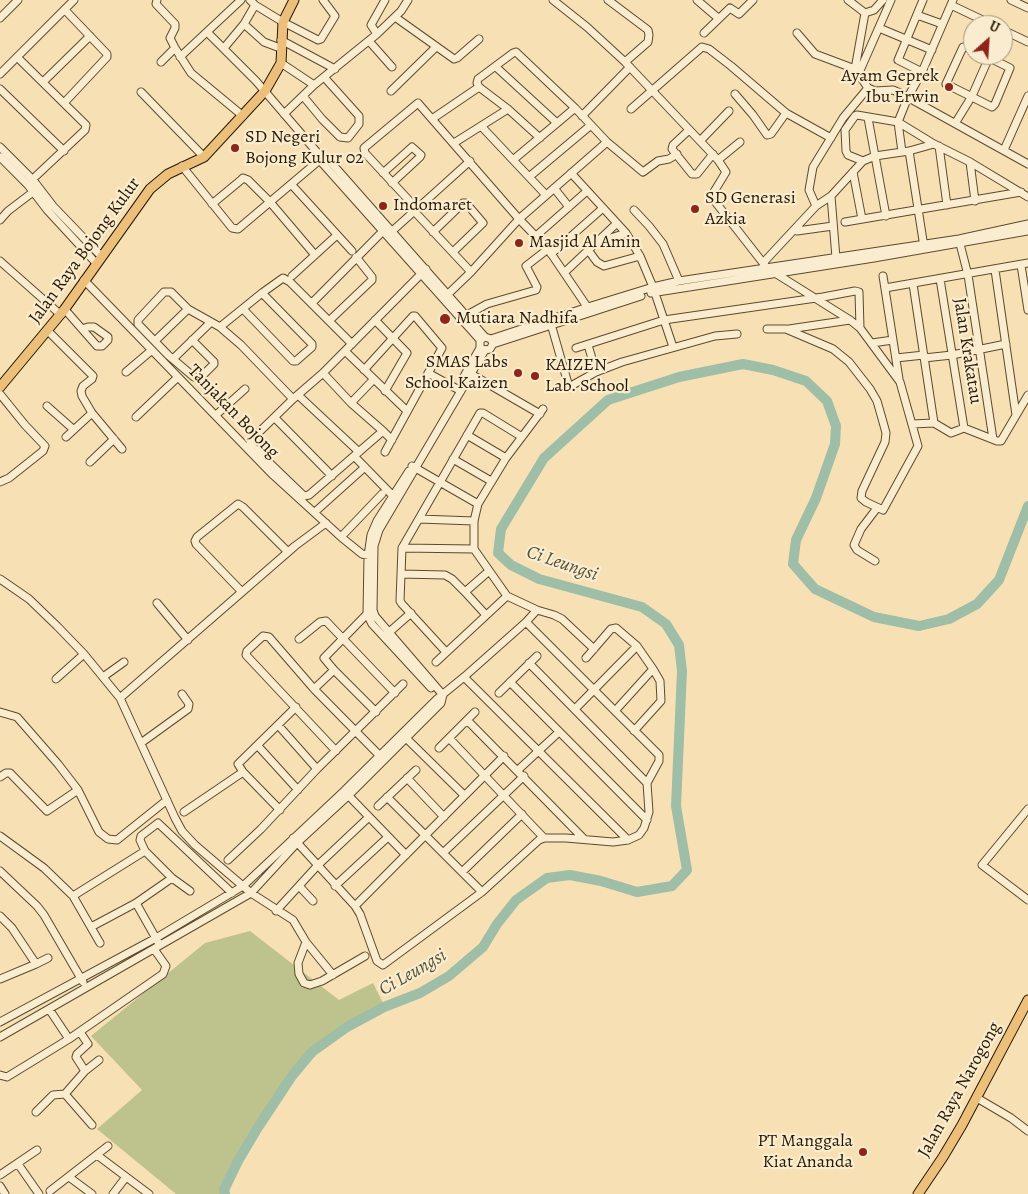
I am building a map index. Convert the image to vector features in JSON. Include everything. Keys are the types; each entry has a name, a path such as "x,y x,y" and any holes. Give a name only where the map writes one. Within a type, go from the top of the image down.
{"main road":[{"path":"281,63 282,22 294,0"},
{"name":"Jalan Raya Bojong Kulur","path":"0,387 48,331 150,189 158,181 182,166 204,157 265,91 281,63"},
{"name":"Jalan Raya Narogong","path":"918,1194 943,1157 977,1098 1028,1000"}],"street":[{"path":"0,18 18,0"},
{"path":"0,74 74,0"},
{"path":"157,0 156,4 174,24 175,28 170,38 191,73 243,116"},
{"path":"180,57 241,0"},
{"path":"224,48 244,24 253,3 282,22 318,40 335,16 322,0"},
{"path":"377,34 371,25 385,0"},
{"path":"284,114 314,85 369,41 401,12 408,0"},
{"path":"553,0 588,27 628,65 718,160 726,172 712,195 713,199 765,266 774,274 860,328 900,382"},
{"path":"582,116 648,42 648,30 608,0"},
{"path":"697,0 718,18"},
{"path":"704,33 730,8 739,14 753,0"},
{"path":"848,0 865,13"},
{"path":"865,13 874,10 883,0"},
{"path":"856,72 891,0"},
{"path":"922,72 898,61 923,0"},
{"path":"1011,0 1028,8"},
{"path":"924,247 906,152 898,122 952,2 975,15"},
{"path":"64,102 107,57 107,54 65,10"},
{"path":"856,72 865,13"},
{"path":"917,15 942,24"},
{"path":"395,17 454,59 479,39"},
{"path":"244,24 264,42 281,44 335,69"},
{"path":"879,28 932,50"},
{"path":"207,32 265,91 322,158 324,164 487,340"},
{"path":"797,33 815,54 856,72 868,88 880,91 893,90 908,97 956,122 1028,164"},
{"path":"1013,34 1027,39"},
{"path":"43,82 90,36"},
{"path":"369,41 392,67"},
{"path":"391,92 436,47"},
{"path":"631,109 698,48 702,47 709,49 786,114 831,138"},
{"path":"963,47 946,82 948,85 992,107 1010,68 1004,65"},
{"path":"161,62 175,48"},
{"path":"540,138 508,109 479,87 477,83 478,79 513,53 517,53 575,108 607,142 643,172 658,161 669,159 677,154"},
{"path":"17,57 86,125 85,130 32,181"},
{"path":"281,63 314,85"},
{"path":"956,122 972,96 984,65"},
{"path":"496,67 557,123"},
{"path":"302,96 340,137 348,138 359,124 359,116 324,77"},
{"path":"432,119 479,87"},
{"path":"816,206 809,190 813,167 843,118 868,88"},
{"path":"0,90 64,151"},
{"path":"141,92 204,157"},
{"path":"735,94 768,135 771,134 786,114"},
{"path":"1004,150 1028,96"},
{"path":"471,272 365,153 365,146 417,103 536,236 565,272 590,309"},
{"path":"514,160 575,108"},
{"path":"454,144 508,109"},
{"path":"700,141 729,111"},
{"path":"863,161 848,155 846,151 845,130 857,115 898,122 1028,197"},
{"path":"868,118 886,216"},
{"path":"529,177 590,125"},
{"path":"481,126 546,195"},
{"path":"689,130 672,149 694,175 697,174 713,154"},
{"path":"446,296 471,272 519,219 607,142"},
{"path":"718,160 740,142"},
{"path":"765,266 816,206 830,196 863,161 875,156 906,152 936,145"},
{"path":"936,145 947,205"},
{"path":"0,147 99,259"},
{"path":"383,173 412,147 421,155 392,183"},
{"path":"0,157 32,181 33,192 48,212 99,259"},
{"path":"182,166 232,228 238,229 322,158"},
{"path":"312,303 354,254 387,233 470,161"},
{"path":"970,162 975,201"},
{"path":"853,172 862,219"},
{"path":"571,173 626,233 640,256 654,289 673,347"},
{"path":"212,204 243,178 248,180 270,202 314,255"},
{"path":"291,184 354,254 372,277 372,280 330,320"},
{"path":"554,188 569,207"},
{"path":"536,236 587,190"},
{"path":"0,220 8,211 33,192"},
{"path":"845,222 1020,192"},
{"path":"830,196 836,258"},
{"path":"434,232 466,203 483,223 452,252"},
{"path":"467,315 486,304 536,290 537,287 526,266 549,252 603,208"},
{"path":"634,210 663,244 679,281"},
{"path":"565,272 616,224"},
{"path":"960,242 1028,224"},
{"path":"797,231 833,226"},
{"path":"459,390 471,374 487,340 679,281 765,266 924,247 1028,231"},
{"path":"597,242 626,233"},
{"path":"292,276 337,235"},
{"path":"960,242 968,275 993,439"},
{"path":"654,289 774,274 924,247"},
{"path":"588,250 597,262 604,266 640,256"},
{"path":"0,261 82,330"},
{"path":"885,288 1025,264 1028,310"},
{"path":"995,270 1016,414"},
{"path":"383,431 309,496 304,496 251,445 250,441 295,397 324,373 424,271"},
{"path":"786,329 825,345 844,356 877,401 886,434 885,442 861,494 861,498 883,510 918,449 918,445 900,382 883,276"},
{"path":"220,327 280,279 286,279 330,320 352,344"},
{"name":"Jalan Krakatau","path":"940,279 964,428"},
{"name":"Tanjakan Bojong","path":"84,280 268,470 340,537 362,554 371,556"},
{"path":"913,284 934,423"},
{"path":"576,348 664,320 858,291 860,328"},
{"path":"192,340 214,362 201,377 194,377 173,359 138,324 138,320 164,292 174,294 188,309 220,327 241,346 356,454 365,467 395,498"},
{"path":"243,309 293,361 296,361 312,347 312,344 262,293"},
{"path":"446,296 467,315 487,340 490,349 483,349"},
{"path":"155,341 188,309"},
{"path":"487,340 551,324 590,309"},
{"path":"364,370 413,316 442,348 385,452"},
{"path":"375,320 408,354 385,391"},
{"path":"767,329 786,329 850,320"},
{"path":"173,359 211,322"},
{"path":"551,324 569,387 596,372 622,362 715,336 737,334"},
{"path":"48,331 93,376 83,386 82,396 92,413 122,449"},
{"path":"872,343 893,340"},
{"path":"896,358 952,354 1006,344"},
{"path":"588,345 596,372"},
{"path":"387,635 372,624 367,614 371,556 379,530 395,498 483,349"},
{"path":"126,372 152,350"},
{"path":"345,351 406,411"},
{"path":"324,373 352,403 392,440"},
{"path":"428,373 459,390"},
{"path":"471,374 542,412 506,458 478,504 474,521 474,549 507,596 562,619 594,649"},
{"path":"136,417 178,377"},
{"path":"352,403 373,380"},
{"path":"216,415 245,389"},
{"path":"0,394 45,446 43,451 37,456 9,478 0,482"},
{"path":"912,424 934,423 951,433 964,428 999,441 1004,438 1028,395"},
{"path":"47,406 73,430"},
{"path":"446,652 400,600 402,548 480,413 482,412 522,437"},
{"path":"66,437 92,413"},
{"path":"275,418 332,476"},
{"path":"467,436 506,458"},
{"path":"90,462 114,439"},
{"path":"453,459 491,481"},
{"path":"316,511 365,467"},
{"path":"414,467 478,504"},
{"path":"340,537 382,494"},
{"path":"242,592 196,544 197,537 238,504 288,552"},
{"path":"875,561 857,550 854,546 862,529 877,508"},
{"path":"419,519 474,521"},
{"path":"120,698 288,552 326,523"},
{"path":"402,548 474,549"},
{"path":"371,556 373,610 378,621 387,635 440,697 441,703 406,738 382,758"},
{"path":"465,592 489,571"},
{"path":"400,574 445,575 452,579 486,615"},
{"path":"0,579 29,599 84,654 120,698 182,831 195,845 251,893 276,911 293,920 306,942 333,975"},
{"path":"436,662 507,596"},
{"path":"156,603 188,640"},
{"path":"0,1022 156,938 243,886 346,793 440,697 526,622 537,610"},
{"path":"387,635 411,613"},
{"path":"367,614 324,657 334,670 376,712"},
{"path":"299,639 324,620 395,693"},
{"path":"295,841 355,906 360,914 377,961 383,965 482,892 534,844 544,838 613,842 628,840 639,835 649,812 647,783 660,758 526,622"},
{"path":"586,658 611,629 616,628 637,646 653,669 660,682 661,701 634,731"},
{"path":"336,751 248,656 247,651 263,636 267,636 314,689 382,758"},
{"path":"574,708 637,646"},
{"path":"56,679 84,654"},
{"path":"499,693 537,656"},
{"path":"103,677 124,662"},
{"path":"529,663 647,783"},
{"path":"615,711 653,669"},
{"path":"314,689 334,670"},
{"path":"464,677 628,840"},
{"path":"510,682 647,820"},
{"path":"228,860 262,829 317,769 403,684"},
{"path":"141,743 188,709 189,704 182,694"},
{"path":"280,810 243,772 238,764 296,707"},
{"path":"0,712 17,717 58,764 78,790 99,832 104,837 117,840 167,800"},
{"path":"439,748 475,712"},
{"path":"468,720 584,839"},
{"path":"278,725 317,769"},
{"path":"518,770 559,732"},
{"path":"406,738 464,795"},
{"path":"449,738 544,838"},
{"path":"258,746 298,790"},
{"path":"355,906 504,756"},
{"path":"378,806 416,770"},
{"path":"184,812 243,772"},
{"path":"0,777 6,773 10,774 47,812 78,790"},
{"path":"443,853 524,776"},
{"path":"407,778 444,817"},
{"path":"346,793 406,855"},
{"path":"387,797 482,892"},
{"path":"1027,897 982,865 1028,809"},
{"path":"462,872 522,814"},
{"path":"276,911 300,887 318,865 369,817"},
{"path":"190,891 172,878 145,851 140,840 141,836 158,823 232,893"},
{"path":"0,836 44,868 73,896 100,943"},
{"path":"335,886 388,837"},
{"path":"0,1038 251,893 295,841"},
{"path":"73,896 145,851"},
{"path":"0,871 41,911 82,978 86,988"},
{"path":"91,927 136,903 172,878"},
{"path":"300,887 312,900"},
{"path":"0,1076 7,1077 80,1032 164,974 166,966 157,947 156,938 136,903"},
{"path":"0,916 12,928 36,964"},
{"path":"306,942 298,963 304,983 310,985 333,975 365,956"},
{"path":"1,977 48,958"},
{"path":"49,1008 68,1039"},
{"path":"80,1032 88,1044 76,1057 85,1071"},
{"path":"36,1112 53,1096 65,1094 85,1071 99,1060"},
{"path":"65,1094 92,1125"},
{"path":"977,1098 1011,1118 1028,1132"},
{"path":"50,1191 108,1146"},
{"path":"0,1175 36,1150"},
{"path":"97,1155 149,1194"},
{"path":"18,1164 38,1194"},
{"path":"113,1194 126,1176"},
{"path":"69,1177 92,1194"},
{"path":"0,1186 5,1194"}],"green space":[{"path":"250,931 339,1000 373,983 385,1007 347,1027 312,1052 287,1084 257,1129 238,1161 225,1194 176,1194 97,1129 142,1090 91,1036 205,943"}],"waterway":[{"name":"Ci Leungsi","path":"225,1194 224,1190 238,1161 257,1129 292,1076 312,1052 347,1027 384,1007 420,993 449,976 483,947 497,924 516,900 547,878 570,875 601,881 637,892 672,886 687,870 676,806 682,671 679,645 666,624 642,607 539,579 511,565 498,553 501,529 544,458 608,400 679,377 743,364 773,370 806,381 827,401 836,426 835,444 816,498 796,540 793,564 815,589 874,617 919,626 949,619 977,604 999,580 1028,506"}],"place":[{"name":"Ayam Geprek Ibu Erwin","path":"949,87"},
{"name":"SD Negeri Bojong Kulur 02","path":"235,148"},
{"name":"Indomaret","path":"383,206"},
{"name":"SD Generasi Azkia","path":"695,209"},
{"name":"Masjid Al Amin","path":"519,243"},
{"name":"Mutiara Nadhifa","path":"445,319"},
{"name":"SMAS Labs School Kaizen","path":"518,373"},
{"name":"KAIZEN Lab. School","path":"535,376"},
{"name":"PT Manggala Kiat Ananda","path":"863,1152"}]}
